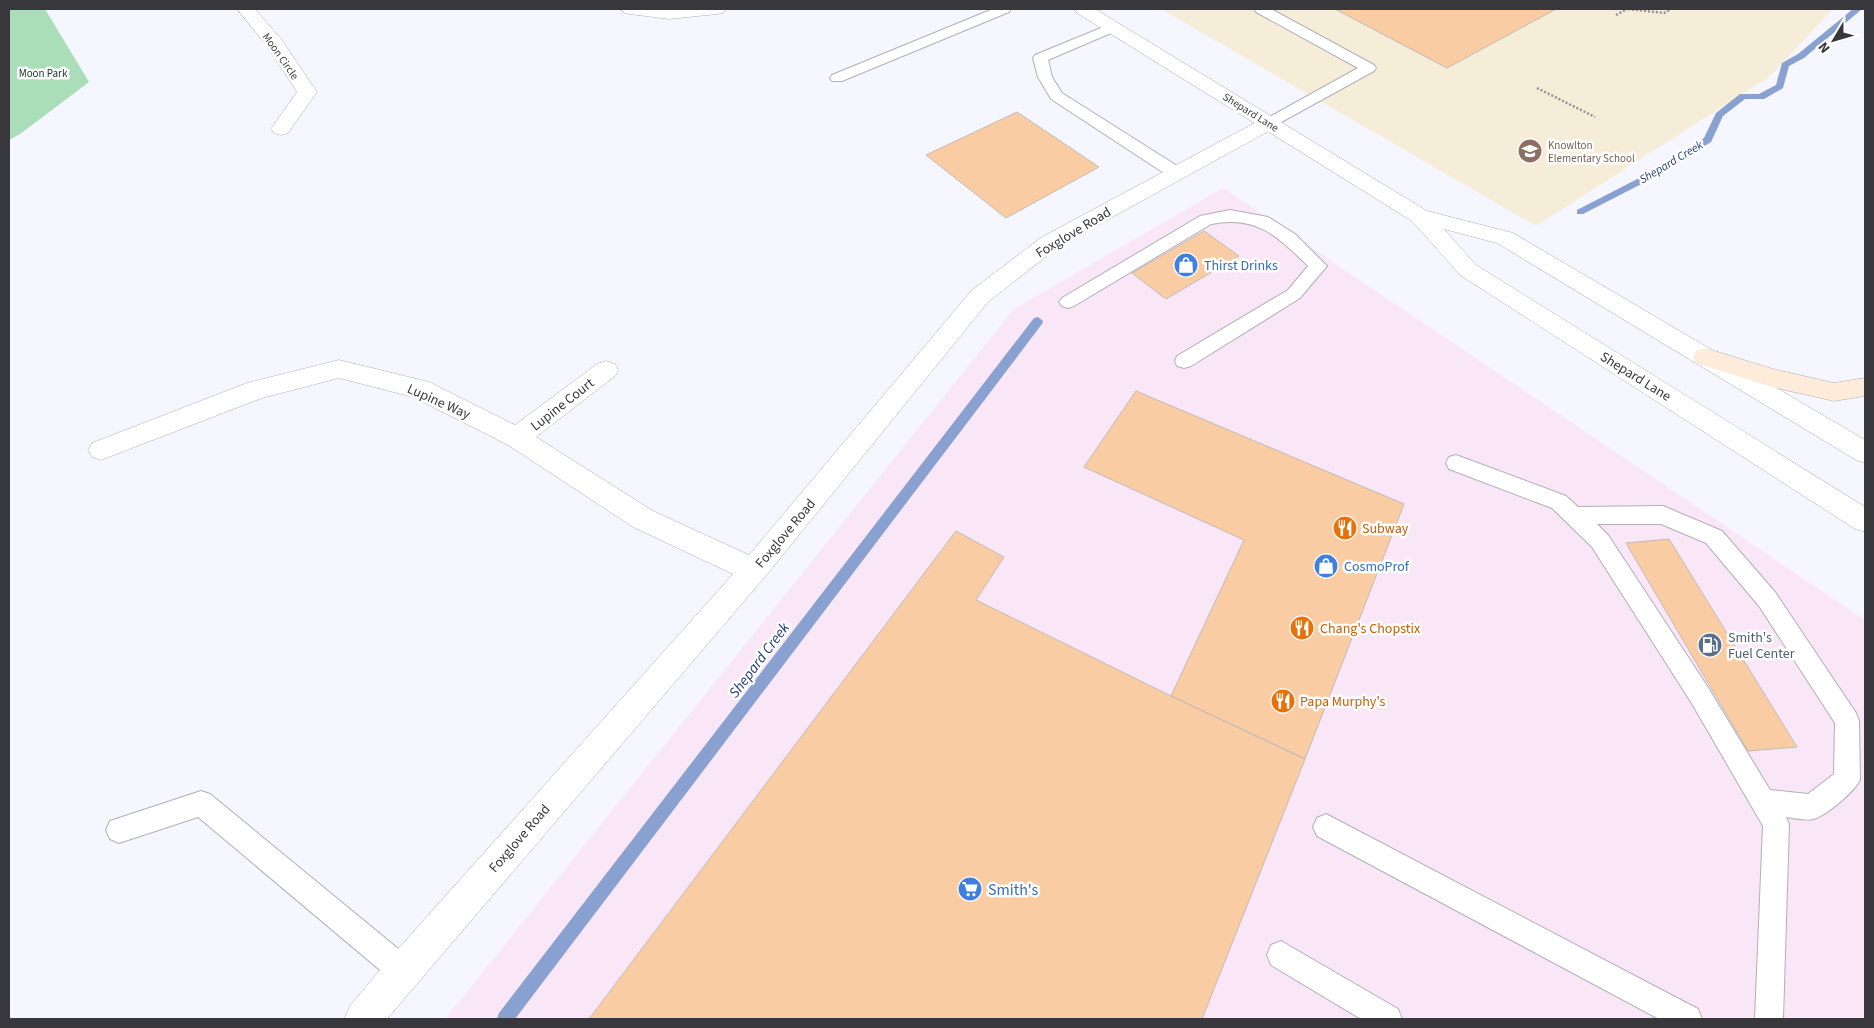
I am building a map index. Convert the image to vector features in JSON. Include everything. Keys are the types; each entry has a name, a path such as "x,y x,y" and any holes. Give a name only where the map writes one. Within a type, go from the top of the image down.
{"main road":[{"path":"1705,357 1772,378 1834,392 1865,387"}],"street":[{"name":"Moon Circle","path":"246,9 274,43 307,92 281,129"},
{"path":"630,9 670,21 717,9"},
{"name":"Shepard Lane","path":"1083,9 1420,216 1468,270 1865,521"},
{"name":"Foxglove Road","path":"363,1019 754,570 980,296 1050,242 1269,123"},
{"name":"Shepard Lane","path":"1420,216 1505,238 1865,453"},
{"name":"Lupine Way","path":"101,450 256,390 339,369 420,389 517,438 643,519 754,570"},
{"name":"Lupine Court","path":"517,438 606,370"}],"lane":[{"path":"837,78 1004,9"},
{"path":"1261,9 1369,68 1269,123"},
{"path":"1113,27 1040,58 1045,77 1056,96 1176,174"},
{"path":"1068,302 1206,220 1230,215 1262,220 1289,238 1318,266 1294,294 1184,361"},
{"path":"1456,463 1559,502 1600,541 1699,694 1764,802 1776,824 1769,1019"},
{"path":"1573,516 1663,516 1714,536 1767,599 1847,721 1847,780 1812,807 1764,802"},
{"path":"119,830 201,803 403,971"},
{"path":"1326,827 1688,1019"},
{"path":"1281,955 1388,1019"}],"path":[{"path":"1616,15 1628,9 1664,12 1671,9"},
{"path":"1656,9 1664,12"},
{"path":"1537,88 1596,117"}],"shaded area":[{"name":"Knowlton Elementary School","path":"1161,9 1833,9 1769,77 1536,226"},
{"path":"1223,188 1865,620 1865,1019 445,1019 1014,309"}],"green space":[{"name":"Moon Park","path":"9,9 45,9 89,82 20,134 9,140"}],"building":[{"path":"1335,9 1556,9 1447,68"},
{"path":"1017,112 1099,167 1006,218 926,155"},
{"name":"Thirst Drinks","path":"1204,231 1239,256 1166,299 1132,273"},
{"path":"1136,391 1404,504 1305,759 1171,696 1244,540 1084,467"},
{"name":"Smith's","path":"956,531 1004,557 976,600 1171,696 1305,759 1202,1019 589,1019"},
{"name":"Smith's Fuel Center","path":"1669,539 1797,747 1748,751 1626,543"}],"waterway":[{"name":"Shepard Creek","path":"1580,212 1652,175 1708,140 1719,115 1743,96 1761,97 1780,86 1785,65 1801,56 1858,9"},
{"name":"Shepard Creek","path":"505,1019 1038,321"}],"place":[{"name":"Knowlton Elementary School","path":"1530,151"},
{"name":"Thirst Drinks","path":"1186,265"},
{"name":"Subway","path":"1345,528"},
{"name":"CosmoProf","path":"1326,566"},
{"name":"Chang's Chopstix","path":"1302,628"},
{"name":"Smith's Fuel Center","path":"1710,645"},
{"name":"Papa Murphy's","path":"1283,701"},
{"name":"Smith's","path":"970,889"}]}
